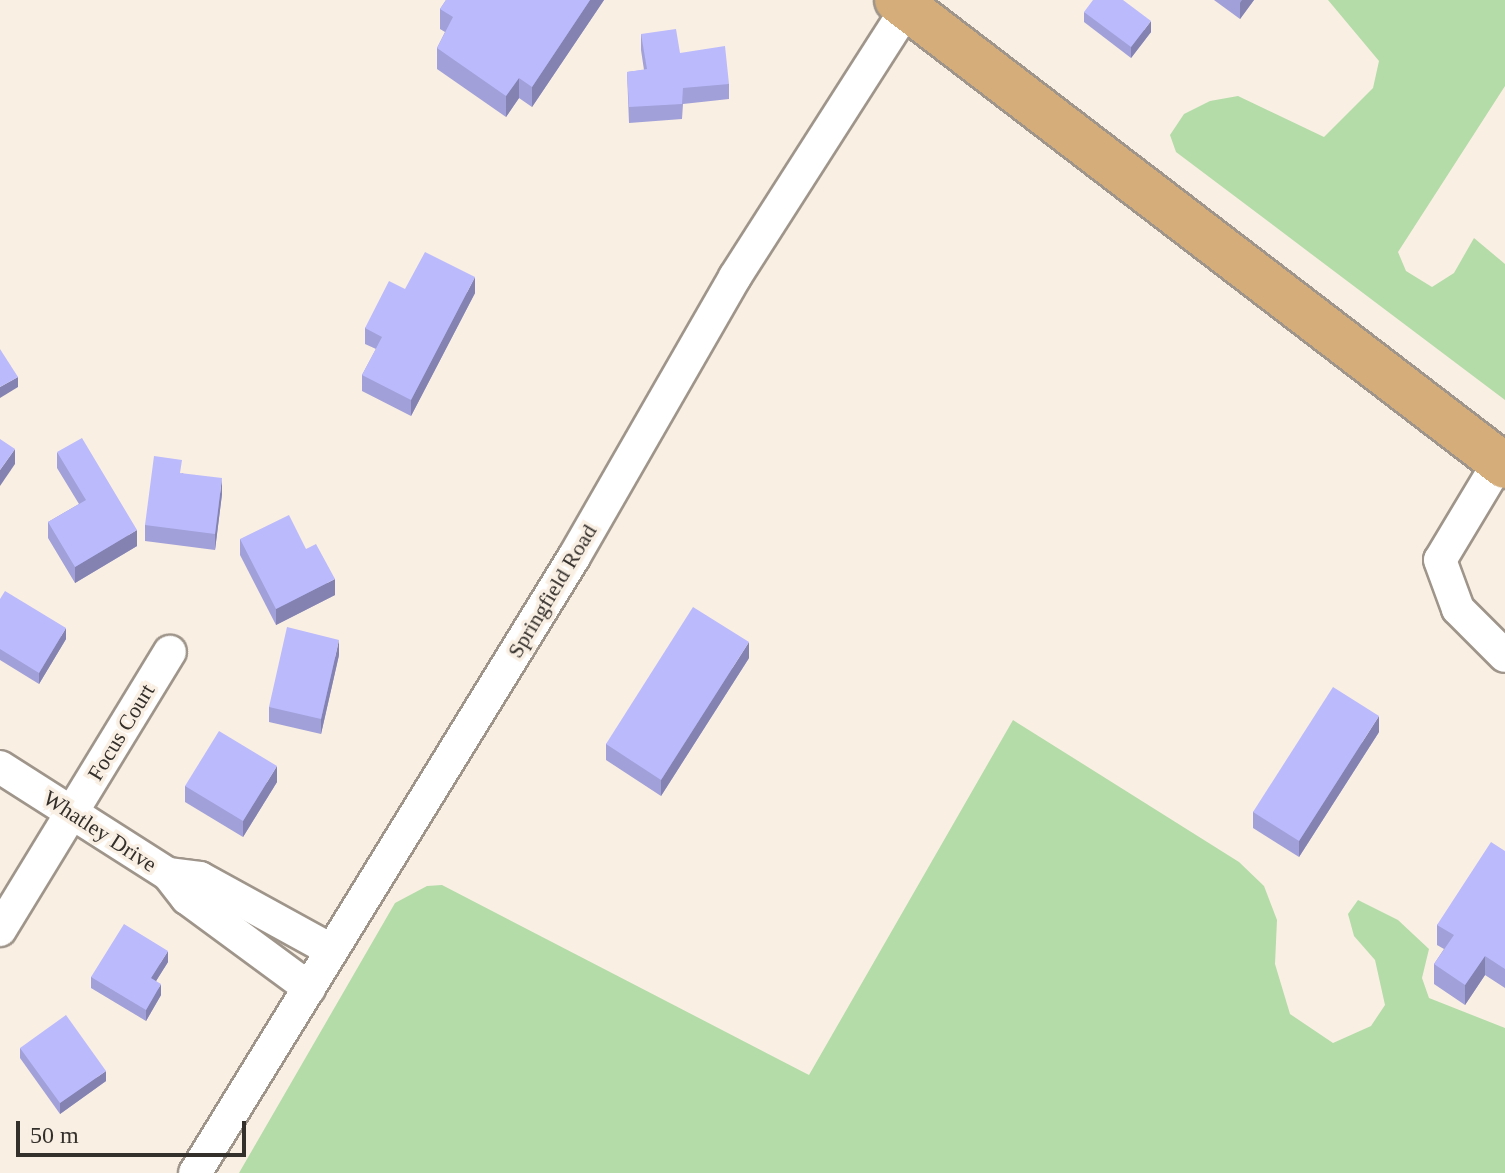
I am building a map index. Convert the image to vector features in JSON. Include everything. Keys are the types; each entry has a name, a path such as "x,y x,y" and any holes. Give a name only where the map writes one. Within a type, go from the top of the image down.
{"main road":[{"path":"902,4 1502,464"}],"street":[{"name":"Springfield Road","path":"195,1173 574,557 735,277 902,4"},
{"path":"1502,464 1440,560 1458,609 1505,656"},
{"name":"Focus Court","path":"0,930 170,652"},
{"name":"Whatley Drive","path":"0,767 168,874 200,878 331,950"},
{"path":"168,874 199,908 309,988"}],"green space":[{"path":"1328,0 1505,0 1505,86 1398,252 1406,271 1432,287 1454,273 1474,238 1505,264 1505,400 1176,152 1170,135 1184,114 1210,101 1238,96 1324,137 1373,88 1379,61"},
{"path":"1013,720 1239,862 1264,886 1277,920 1275,964 1290,1014 1333,1043 1371,1026 1385,1005 1375,960 1354,936 1348,914 1358,900 1398,920 1429,949 1422,978 1429,998 1505,1028 1505,1173 239,1173 395,903 427,886 442,885 809,1075"}],"building":[{"path":"446,0 590,0 532,87 519,78 506,96 437,48 453,17 440,9"},
{"path":"1093,0 1123,0 1151,21 1131,47 1084,12"},
{"path":"676,29 680,53 725,46 729,84 683,88 682,104 629,107 627,72 647,69 641,34"},
{"path":"425,252 475,277 411,400 362,375 382,337 365,328 389,281 405,289"},
{"path":"0,349 18,377 0,387"},
{"path":"82,438 137,530 75,567 48,522 86,500 57,452"},
{"path":"0,439 15,449 0,470"},
{"path":"154,456 182,460 180,473 222,478 215,534 145,525"},
{"path":"289,515 306,549 316,544 335,579 276,609 240,539"},
{"path":"5,591 66,628 39,673 0,649 0,599"},
{"path":"693,607 749,642 661,780 606,744"},
{"path":"287,627 339,640 321,719 269,707"},
{"path":"1333,687 1379,716 1299,841 1253,812"},
{"path":"219,731 277,766 243,821 185,786"},
{"path":"1491,842 1505,851 1505,969 1485,956 1465,985 1434,964 1454,935 1437,925"},
{"path":"124,924 168,951 151,978 161,984 146,1010 91,977"},
{"path":"66,1015 106,1071 60,1103 20,1048"}]}
